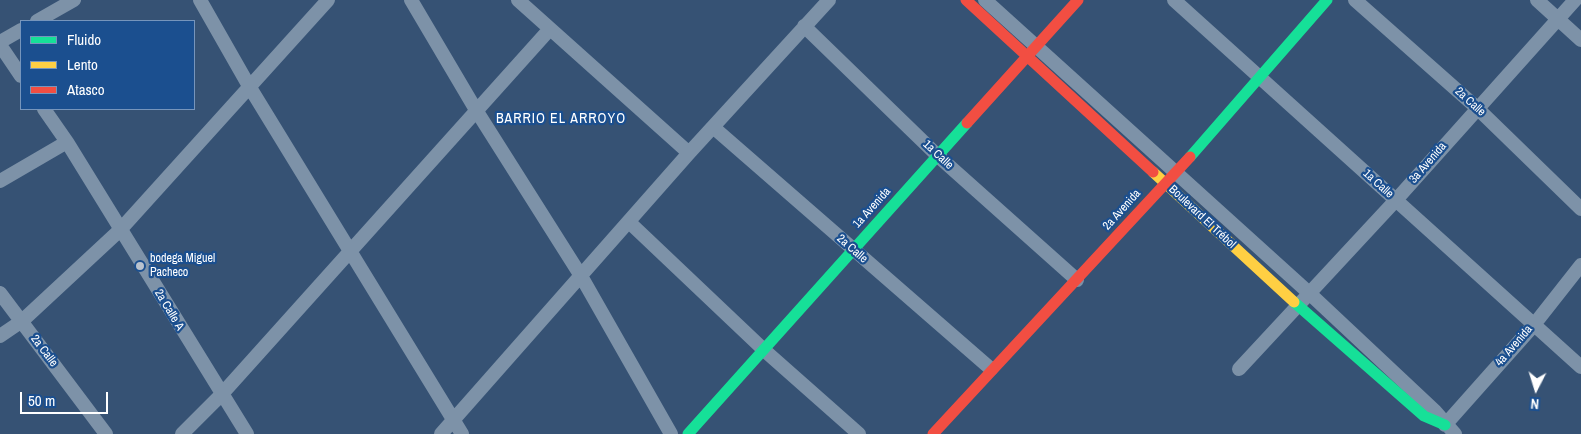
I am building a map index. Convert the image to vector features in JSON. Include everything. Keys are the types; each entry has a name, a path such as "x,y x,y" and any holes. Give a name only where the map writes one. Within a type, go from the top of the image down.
{"street":[{"path":"39,20 74,0"},
{"path":"200,0 250,86 462,434"},
{"path":"0,336 22,321 120,230 328,0"},
{"path":"410,0 476,110 581,276 671,434"},
{"path":"518,0 549,30 689,153"},
{"path":"441,434 689,153 829,0"},
{"name":"Boulevard El Trébol","path":"966,0 1031,52 1170,177 1308,292 1435,411 1450,429"},
{"name":"Boulevard El Trébol","path":"985,0 1031,52"},
{"name":"1a Avenida","path":"688,434 1078,0"},
{"name":"1a Calle","path":"1174,0 1581,368"},
{"name":"2a Avenida","path":"933,434 991,369 1077,280 1260,79 1328,0"},
{"name":"2a Calle","path":"1356,0 1476,107 1581,209"},
{"path":"1537,0 1581,40"},
{"name":"3a Avenida","path":"1239,369 1308,292 1396,200 1476,107 1575,0"},
{"name":"1a Calle","path":"804,26 938,156 1077,280"},
{"path":"182,434 221,396 549,30"},
{"path":"20,31 0,44 20,74"},
{"name":"2a Calle A","path":"45,110 67,142 221,396 247,434"},
{"name":"2a Calle","path":"714,127 991,369"},
{"path":"0,181 67,142"},
{"name":"Boulevard El Trébol","path":"1170,177 1297,305 1424,416 1450,429"},
{"path":"629,222 764,350 859,434"},
{"name":"4a Avenida","path":"1450,429 1581,265"},
{"name":"2a Calle","path":"0,293 106,434"}],"traffic: fast":[{"path":"1190,157 1327,0"},
{"path":"688,434 967,123"},
{"path":"1294,302 1424,416 1445,425"}],"traffic: slow":[{"path":"1153,172 1294,302"}],"traffic: jam":[{"path":"966,0 1153,172"},
{"path":"967,123 1078,0"},
{"path":"933,434 1190,157"}],"place":[{"name":"bodega Miguel Pacheco","path":"140,266"}],"district":[{"name":"BARRIO EL ARROYO","path":"561,119"}]}
